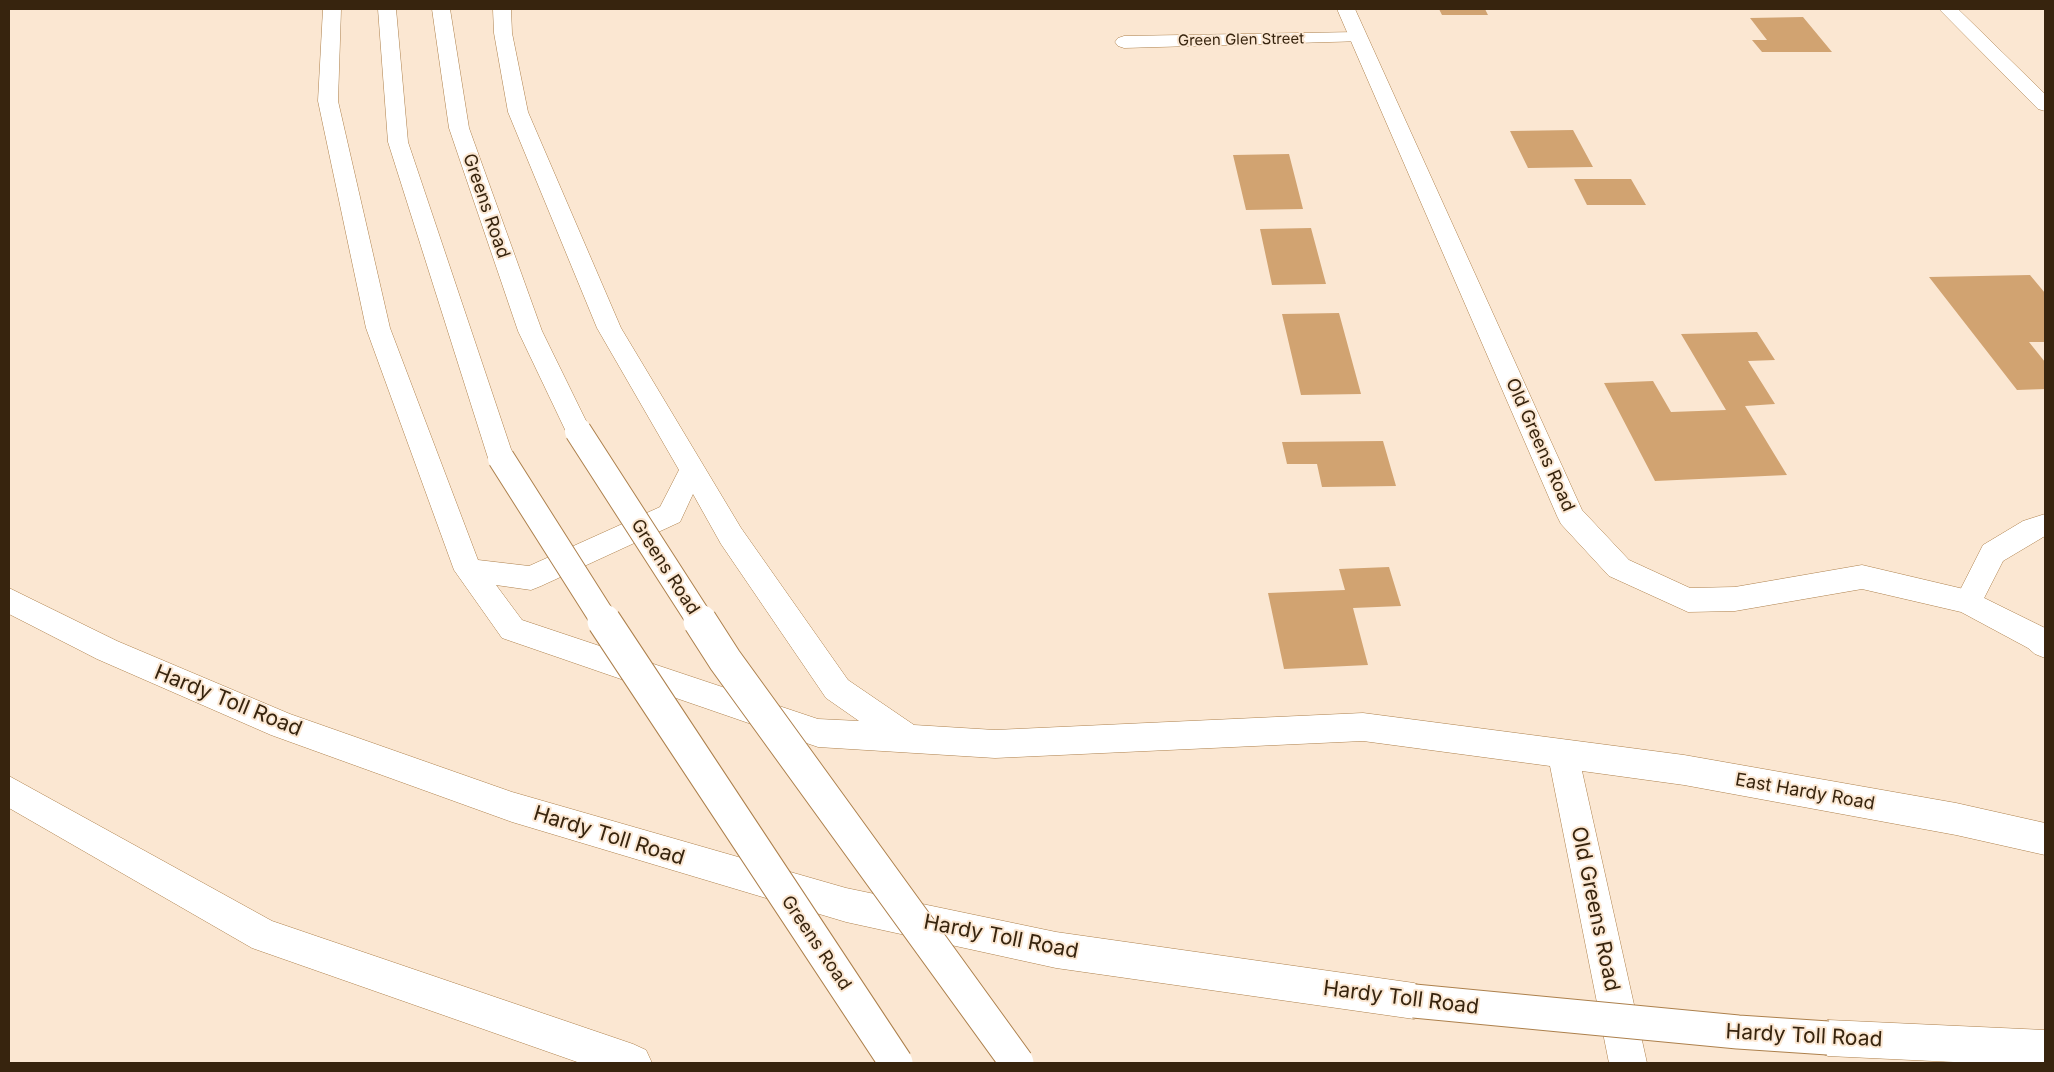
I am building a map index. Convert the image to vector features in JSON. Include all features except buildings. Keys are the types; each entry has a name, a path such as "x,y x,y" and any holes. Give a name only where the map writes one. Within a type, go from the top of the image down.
{"main road":[{"name":"East Hardy Road","path":"332,9 328,101 378,328 468,570 512,630 818,733 995,744 1363,727 1684,770 1956,819 2045,839"},
{"name":"Greens Road","path":"387,9 398,142 465,351 502,458 640,678 896,1063"},
{"name":"Greens Road","path":"441,9 459,128 530,331 578,431 725,660 1017,1063"},
{"path":"502,9 502,33 518,112 609,328 731,536 837,689 909,739"},
{"name":"Old Greens Road","path":"1346,9 1571,516 1619,568 1688,600 1735,599 1862,577 1968,602 2038,639 2045,645"},
{"path":"1948,9 2045,105"},
{"name":"Green Glen Street","path":"1124,42 1358,38"},
{"path":"468,570 531,578 670,514 692,469"},
{"path":"1968,602 1993,553 2033,529 2045,525"},
{"name":"Hardy Toll Road","path":"9,600 107,650 282,725 512,807 846,905 1056,950 1414,1001 1738,1032 2045,1048"},
{"name":"Old Greens Road","path":"1563,754 1628,1063"},
{"path":"9,792 264,936 633,1063"}]}
